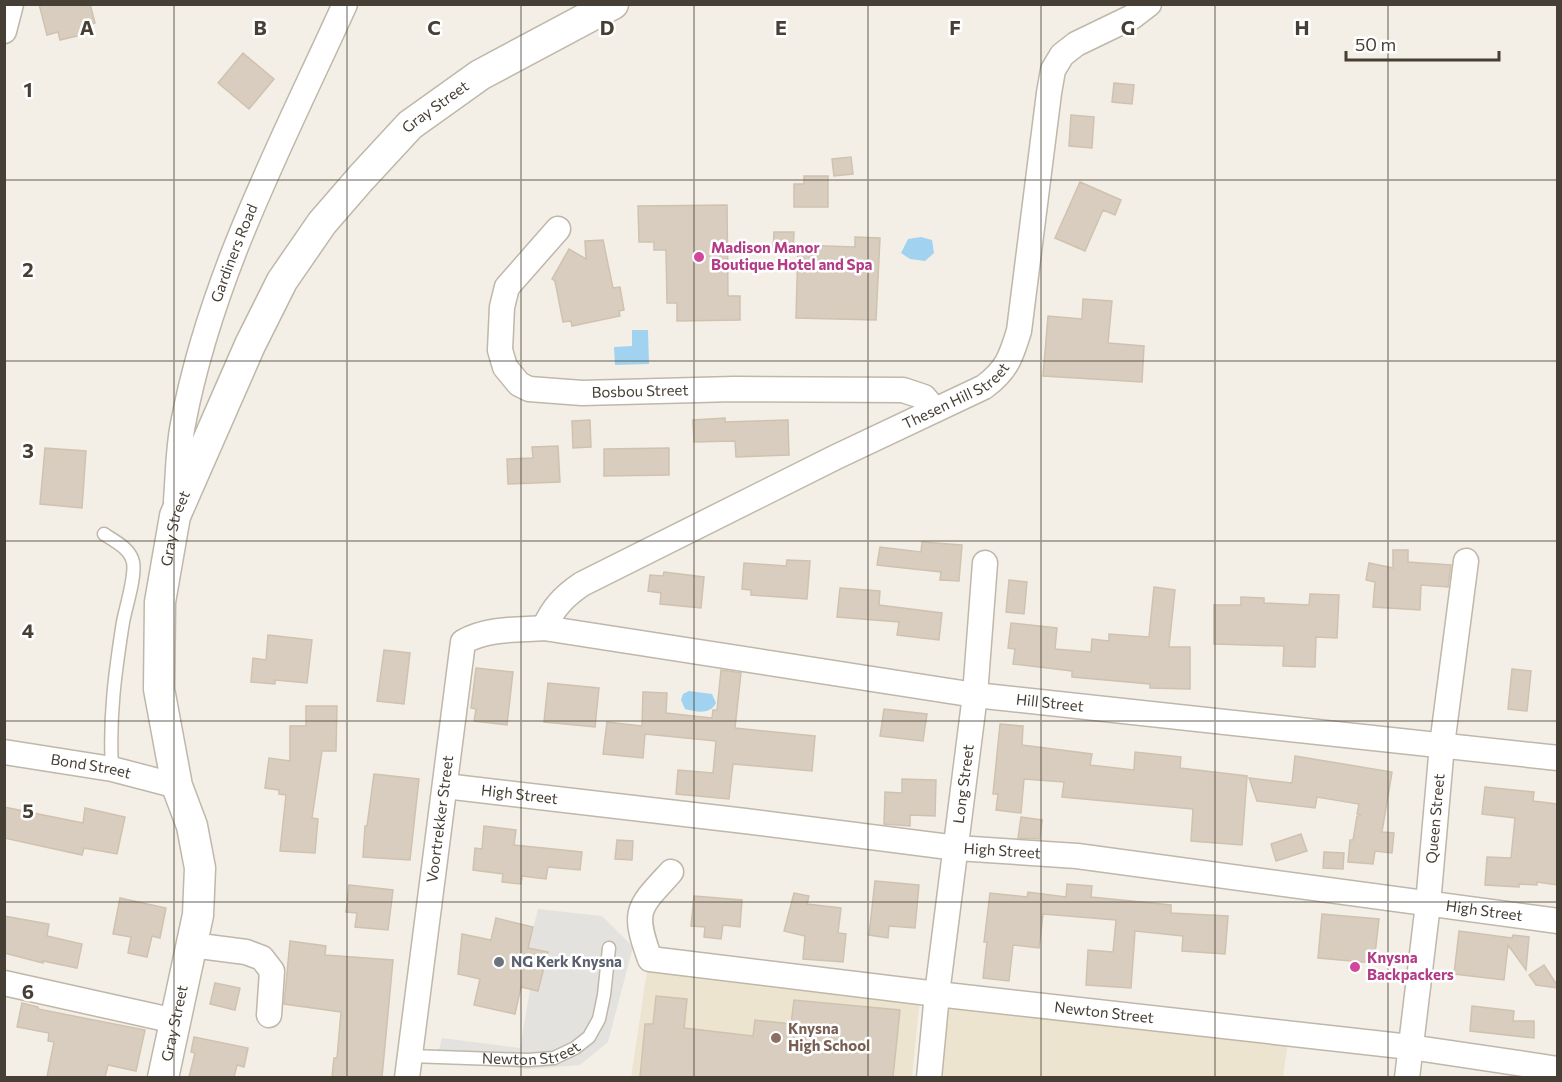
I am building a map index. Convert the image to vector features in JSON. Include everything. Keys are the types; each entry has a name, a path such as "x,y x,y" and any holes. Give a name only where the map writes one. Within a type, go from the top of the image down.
{"street":[{"path":"4,31 10,4"},
{"name":"Gardiners Road","path":"175,516 183,426 200,351 220,285 265,176 345,4"},
{"name":"Gray Street","path":"163,1077 198,915 200,868 192,826 177,786 159,689 160,602 175,516 250,345 289,271 322,223 410,125 480,75 613,4"},
{"name":"Thesen Hill Street","path":"544,628 553,609 568,593 582,584 984,387 996,378 1006,367 1019,331 1053,70 1062,55 1076,44 1132,17 1149,4"},
{"name":"Bosbou Street","path":"558,229 507,287 502,307 500,350 506,367 519,384 529,388 582,393 735,389 903,390 924,397 935,410"},
{"name":"Queen Street","path":"1407,1077 1428,904 1442,746 1466,561"},
{"name":"Long Street","path":"929,1077 937,994 975,695 985,563"},
{"name":"Hill Street","path":"544,628 975,695 1557,758"},
{"name":"Voortrekker Street","path":"409,1066 464,642 476,635 490,632 544,628"},
{"name":"Bond Street","path":"4,752 112,769 177,786"},
{"name":"High Street","path":"445,786 957,848 1077,856 1557,921"},
{"name":"Newton Street","path":"671,872 645,901 642,908 639,931 650,959 1410,1047 1557,1069"},
{"path":"192,945 246,952 262,958 272,971 269,1015"},
{"path":"4,983 175,1021"}],"lane":[{"path":"104,534 124,547 133,562 112,697 110,734 112,769"},
{"name":"Newton Street","path":"409,1066 554,1058 574,1048 589,1037 599,1019 609,948"}],"shaded area":[{"path":"538,909 602,916 633,947 608,1042 580,1065 528,1069 436,1061 442,1038 520,1048 530,989 539,991 547,952 528,948"},
{"name":"Knysna High School","path":"648,964 920,998 912,1077 631,1078"},
{"path":"947,1002 1288,1043 1283,1077 940,1078"}],"water":[{"path":"921,237 932,240 934,253 925,261 910,259 901,253 908,239"},
{"path":"632,330 648,330 649,364 615,365 614,347 632,346"},
{"path":"689,691 712,694 716,703 706,711 685,709 681,700 683,694"}],"building":[{"path":"39,4 90,4 95,23 84,26 86,34 60,40 58,32 47,35"},
{"path":"243,53 274,79 249,109 218,83"},
{"path":"1114,83 1134,85 1132,104 1112,102"},
{"path":"1071,115 1094,117 1092,148 1069,146"},
{"path":"851,157 853,174 834,176 832,159"},
{"path":"804,176 828,176 828,207 794,207 794,184 804,184"},
{"path":"1080,182 1121,200 1115,215 1103,210 1085,251 1055,238"},
{"name":"Madison Manor Boutique Hotel and Spa","path":"727,205 728,296 740,296 740,320 677,321 677,303 667,303 666,250 654,250 654,242 639,242 638,206"},
{"path":"774,232 794,232 793,252 773,251"},
{"path":"855,237 880,238 876,320 796,318 798,245 855,247"},
{"path":"603,240 613,288 620,287 624,310 619,311 620,316 572,326 571,321 563,322 555,281 552,279 569,249 586,259 585,241"},
{"path":"1083,299 1112,301 1108,343 1144,346 1142,382 1043,376 1048,316 1082,319"},
{"path":"725,418 725,422 788,420 789,455 736,457 735,441 694,442 693,420"},
{"path":"590,420 591,447 573,448 572,421"},
{"path":"558,446 560,482 508,484 507,459 533,458 532,447"},
{"path":"45,448 86,451 82,508 40,504"},
{"path":"669,448 669,475 604,476 604,449"},
{"path":"922,542 962,545 959,581 940,580 941,572 877,565 880,547 921,552"},
{"path":"1393,550 1408,550 1408,562 1451,565 1448,587 1421,585 1420,610 1373,607 1375,582 1366,580 1369,563 1393,568"},
{"path":"787,560 810,561 807,599 751,595 751,590 742,589 744,563 786,566"},
{"path":"664,572 704,577 701,608 660,604 661,593 648,591 650,575 663,576"},
{"path":"1009,580 1027,582 1024,614 1006,612"},
{"path":"1154,587 1175,590 1169,647 1190,647 1190,689 1150,688 1150,684 1072,677 1072,671 1013,664 1015,649 1008,648 1011,623 1057,628 1055,649 1091,652 1092,639 1109,641 1109,634 1149,637"},
{"path":"840,588 880,591 879,605 942,613 939,640 897,635 899,622 837,617"},
{"path":"1310,594 1339,595 1337,638 1316,637 1315,667 1283,666 1284,646 1214,644 1214,605 1241,605 1241,597 1264,598 1264,603 1309,605"},
{"path":"268,635 312,640 307,683 275,680 275,684 251,682 253,658 266,660"},
{"path":"384,650 410,653 404,704 377,701"},
{"path":"476,668 513,672 507,725 474,721 476,709 471,708"},
{"path":"1512,669 1531,671 1527,711 1508,709"},
{"path":"721,670 741,673 735,728 815,736 812,771 733,764 729,799 676,794 678,770 713,773 716,741 645,734 643,758 603,754 607,722 642,726 643,692 667,693 666,713 712,718 713,710 717,710"},
{"path":"548,683 599,688 595,727 544,722"},
{"path":"306,706 337,706 336,751 322,751 312,818 318,819 315,853 280,851 286,795 279,794 279,790 265,788 269,758 290,761 290,726 306,726"},
{"path":"884,709 927,714 923,741 880,736"},
{"path":"1000,724 1023,726 1022,745 1092,754 1090,765 1134,770 1135,752 1181,757 1180,768 1247,776 1242,845 1191,841 1193,809 1062,797 1064,782 1024,779 1021,813 996,810 998,794 993,794"},
{"path":"1295,756 1392,772 1382,832 1394,833 1392,853 1375,851 1373,864 1348,862 1350,840 1353,840 1357,816 1361,815 1357,814 1359,804 1317,797 1315,808 1257,801 1249,778 1292,783"},
{"path":"374,774 419,779 410,860 363,857 365,826 367,826"},
{"path":"902,779 936,780 935,816 910,815 910,826 884,824 885,792 902,793"},
{"path":"1485,787 1534,792 1533,801 1557,804 1557,885 1537,882 1537,885 1519,884 1519,887 1485,885 1487,857 1511,858 1515,818 1482,814"},
{"path":"4,807 83,823 85,808 125,817 117,854 84,848 82,855 4,838"},
{"path":"1021,817 1042,820 1040,839 1018,838"},
{"path":"484,826 516,830 514,845 582,852 580,870 548,867 546,879 522,876 521,884 502,882 503,874 473,870 475,848 482,849"},
{"path":"1301,834 1307,851 1276,861 1271,844"},
{"path":"617,840 633,841 632,860 615,859"},
{"path":"1324,852 1344,853 1343,869 1323,868"},
{"path":"875,881 919,885 915,928 889,926 888,938 869,935"},
{"path":"1067,884 1092,886 1091,897 1171,905 1171,913 1228,916 1225,954 1182,951 1183,936 1135,931 1131,988 1086,985 1088,950 1113,952 1116,920 1043,914 1039,948 1013,945 1009,981 983,978 987,942 984,942 990,893 1027,897 1028,892 1066,897"},
{"path":"349,885 393,890 388,930 355,927 357,913 346,912"},
{"path":"794,893 809,896 807,904 841,908 838,933 846,934 843,962 803,959 805,936 784,931"},
{"path":"694,896 742,900 740,927 723,925 721,939 704,937 705,927 691,926"},
{"path":"120,898 166,908 160,938 152,936 147,957 128,953 131,937 113,934"},
{"path":"1322,914 1379,919 1374,963 1318,958"},
{"path":"4,916 49,924 47,936 82,944 77,968 43,961 43,963 4,953"},
{"name":"NG Kerk Knysna","path":"496,918 533,927 528,948 548,952 538,991 521,987 515,1014 474,1005 480,979 458,974 462,934 491,940"},
{"path":"1459,931 1512,938 1513,935 1529,937 1526,970 1508,945 1504,980 1454,974"},
{"path":"290,941 326,946 325,955 393,960 382,1077 332,1077 334,1058 337,1058 341,1012 284,1004"},
{"path":"1544,965 1557,988 1536,985 1529,975"},
{"path":"215,983 240,988 235,1010 210,1004"},
{"path":"656,996 687,999 684,1028 753,1036 755,1020 791,1024 794,1000 900,1010 893,1077 640,1077 645,1024 653,1024"},
{"path":"22,1003 38,1007 38,1009 145,1030 136,1071 108,1065 105,1077 47,1077 54,1042 48,1041 49,1033 17,1027"},
{"path":"1472,1006 1514,1011 1513,1021 1534,1021 1534,1038 1470,1031"},
{"path":"194,1037 248,1048 244,1067 237,1065 234,1077 189,1077 195,1053 191,1052"}],"place":[{"name":"Madison Manor Boutique Hotel and Spa","path":"699,257"},
{"name":"NG Kerk Knysna","path":"499,962"},
{"name":"Knysna Backpackers","path":"1355,967"},
{"name":"Knysna High School","path":"776,1038"}]}
